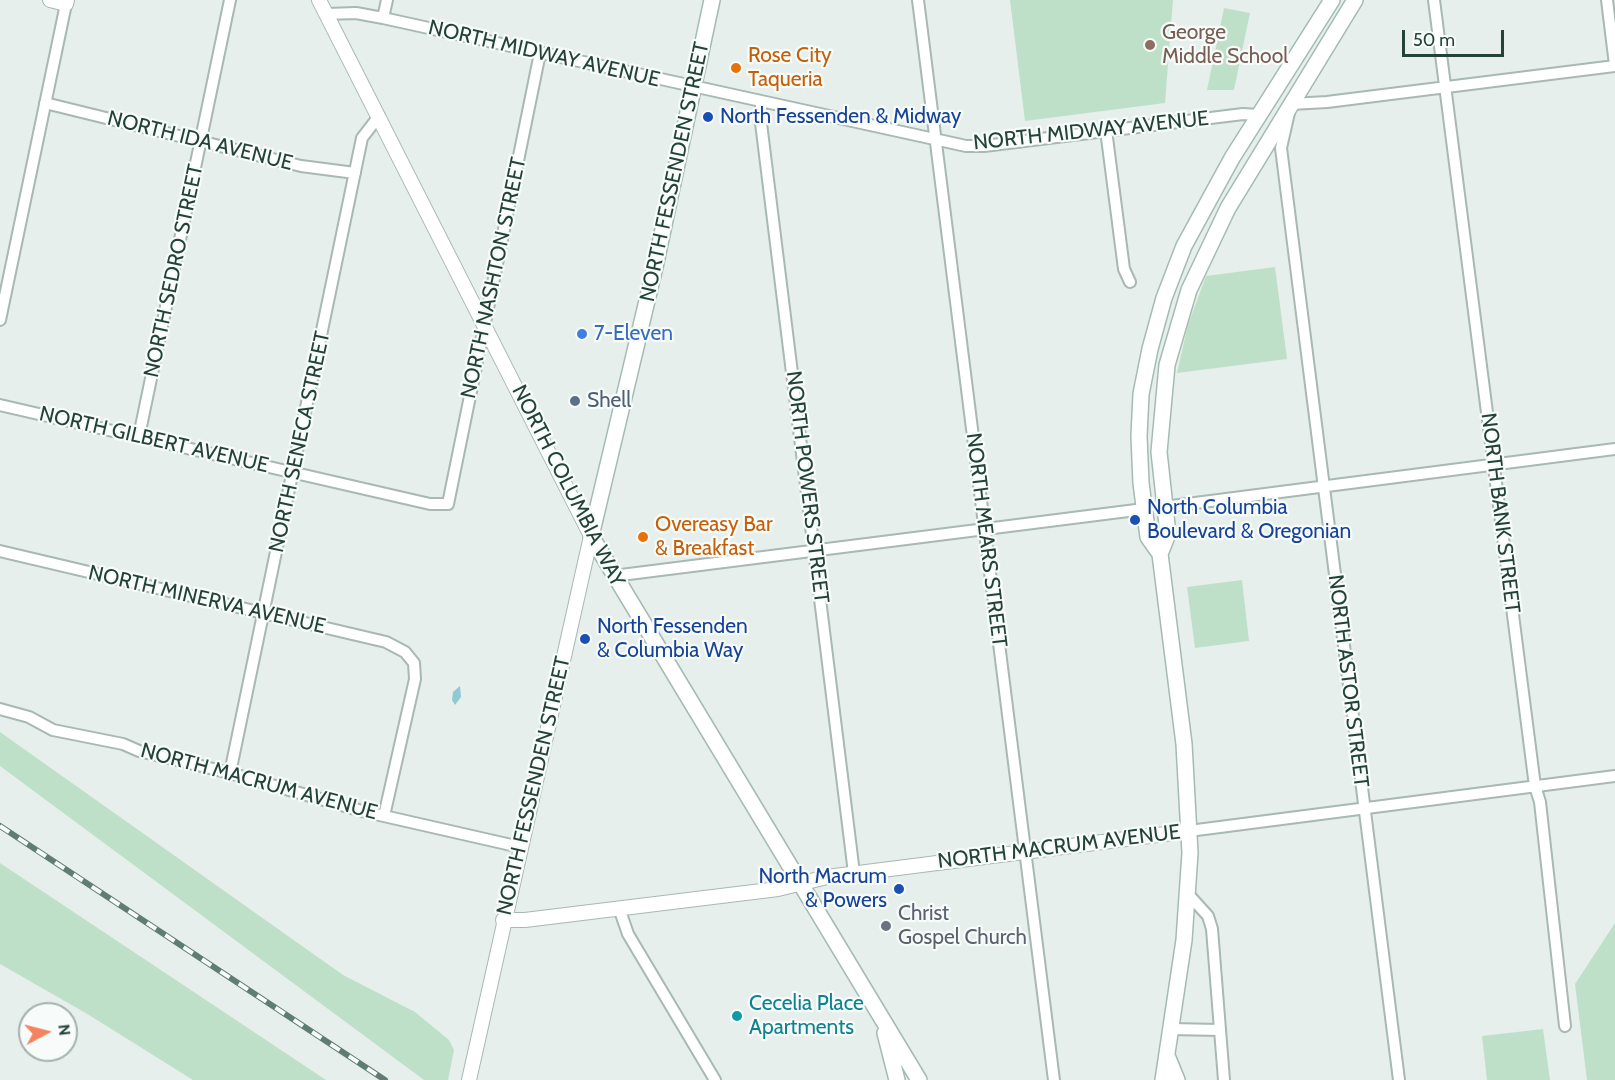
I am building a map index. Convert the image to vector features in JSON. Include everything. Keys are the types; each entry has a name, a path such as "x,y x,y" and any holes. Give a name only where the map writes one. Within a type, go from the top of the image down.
{"main road":[{"name":"NORTH FESSENDEN STREET","path":"591,536 694,88 712,0"},
{"path":"1163,1080 1184,940 1188,894 1189,831 1184,744 1160,554 1148,537 1144,509 1139,436 1141,394 1150,348 1164,298 1184,246 1258,115 1332,0"},
{"path":"1160,554 1168,534 1159,471 1159,437 1167,365 1189,290 1228,208 1354,0"},
{"path":"1291,104 1289,91 1298,67 1296,59"},
{"name":"NORTH COLUMBIA WAY","path":"591,536 613,576 919,1080"},
{"path":"881,1018 897,1080"},
{"path":"1167,1055 1177,1080"}],"street":[{"path":"0,320 66,2 50,0"},
{"name":"NORTH SEDRO STREET","path":"139,436 230,0"},
{"name":"NORTH COLUMBIA WAY","path":"320,0 591,536"},
{"path":"383,18 387,0"},
{"name":"NORTH MEARS STREET","path":"918,0 1054,1080"},
{"name":"NORTH BANK STREET","path":"1434,0 1535,786 1540,802 1566,1026"},
{"path":"1291,104 1327,102 1615,65 1607,0"},
{"name":"NORTH MIDWAY AVENUE","path":"326,14 356,13 383,18 966,146 984,146 1243,114 1258,115"},
{"name":"NORTH NASHTON STREET","path":"448,504 540,53"},
{"name":"NORTH POWERS STREET","path":"761,101 761,123 854,873"},
{"name":"NORTH IDA AVENUE","path":"45,103 301,166 355,173"},
{"name":"NORTH ASTOR STREET","path":"1291,104 1281,148 1400,1080"},
{"name":"NORTH SENECA STREET","path":"230,773 362,138 379,116"},
{"path":"1106,130 1124,269 1130,282"},
{"name":"NORTH GILBERT AVENUE","path":"0,405 430,504 448,504"},
{"path":"1164,507 1615,449"},
{"path":"613,576 1144,509"},
{"name":"NORTH FESSENDEN STREET","path":"469,1079 591,536"},
{"name":"NORTH MINERVA AVENUE","path":"0,551 386,642 411,658 415,679 384,816"},
{"name":"NORTH MACRUM AVENUE","path":"0,709 29,717 53,730 123,744 139,751 230,773 384,816 520,847"},
{"name":"NORTH MACRUM AVENUE","path":"503,921 778,888 854,873 1615,776"},
{"path":"1188,894 1208,916 1212,929 1224,1080"},
{"path":"618,908 628,934 715,1080"},
{"path":"1170,1029 1220,1029"}],"green space":[{"path":"1010,0 1173,0 1165,103 1025,121"},
{"path":"1224,8 1250,13 1234,90 1207,90"},
{"path":"1275,267 1287,359 1177,373 1188,325 1206,276"},
{"path":"1242,580 1249,641 1195,648 1187,587"},
{"path":"0,732 343,975 415,1012 449,1040 454,1050 448,1080 424,1080 0,766"},
{"path":"0,863 326,1080 193,1080 78,1009 78,1002 66,1002 0,964"},
{"path":"1615,923 1615,1080 1587,1080 1575,984"},
{"path":"1543,1029 1550,1080 1487,1080 1482,1036"}],"water":[{"path":"460,686 461,697 455,705 452,700 453,692"}],"railway":[{"path":"0,826 385,1080"}],"place":[{"name":"George Middle School","path":"1150,45"},
{"name":"Rose City Taqueria","path":"736,68"},
{"name":"North Fessenden & Midway","path":"708,117"},
{"name":"7-Eleven","path":"582,334"},
{"name":"Shell","path":"575,401"},
{"name":"North Columbia Boulevard & Oregonian","path":"1135,520"},
{"name":"Overeasy Bar & Breakfast","path":"643,537"},
{"name":"North Fessenden & Columbia Way","path":"585,639"},
{"name":"North Macrum & Powers","path":"899,889"},
{"name":"Christ Gospel Church","path":"886,926"},
{"name":"Cecelia Place Apartments","path":"737,1016"}]}
